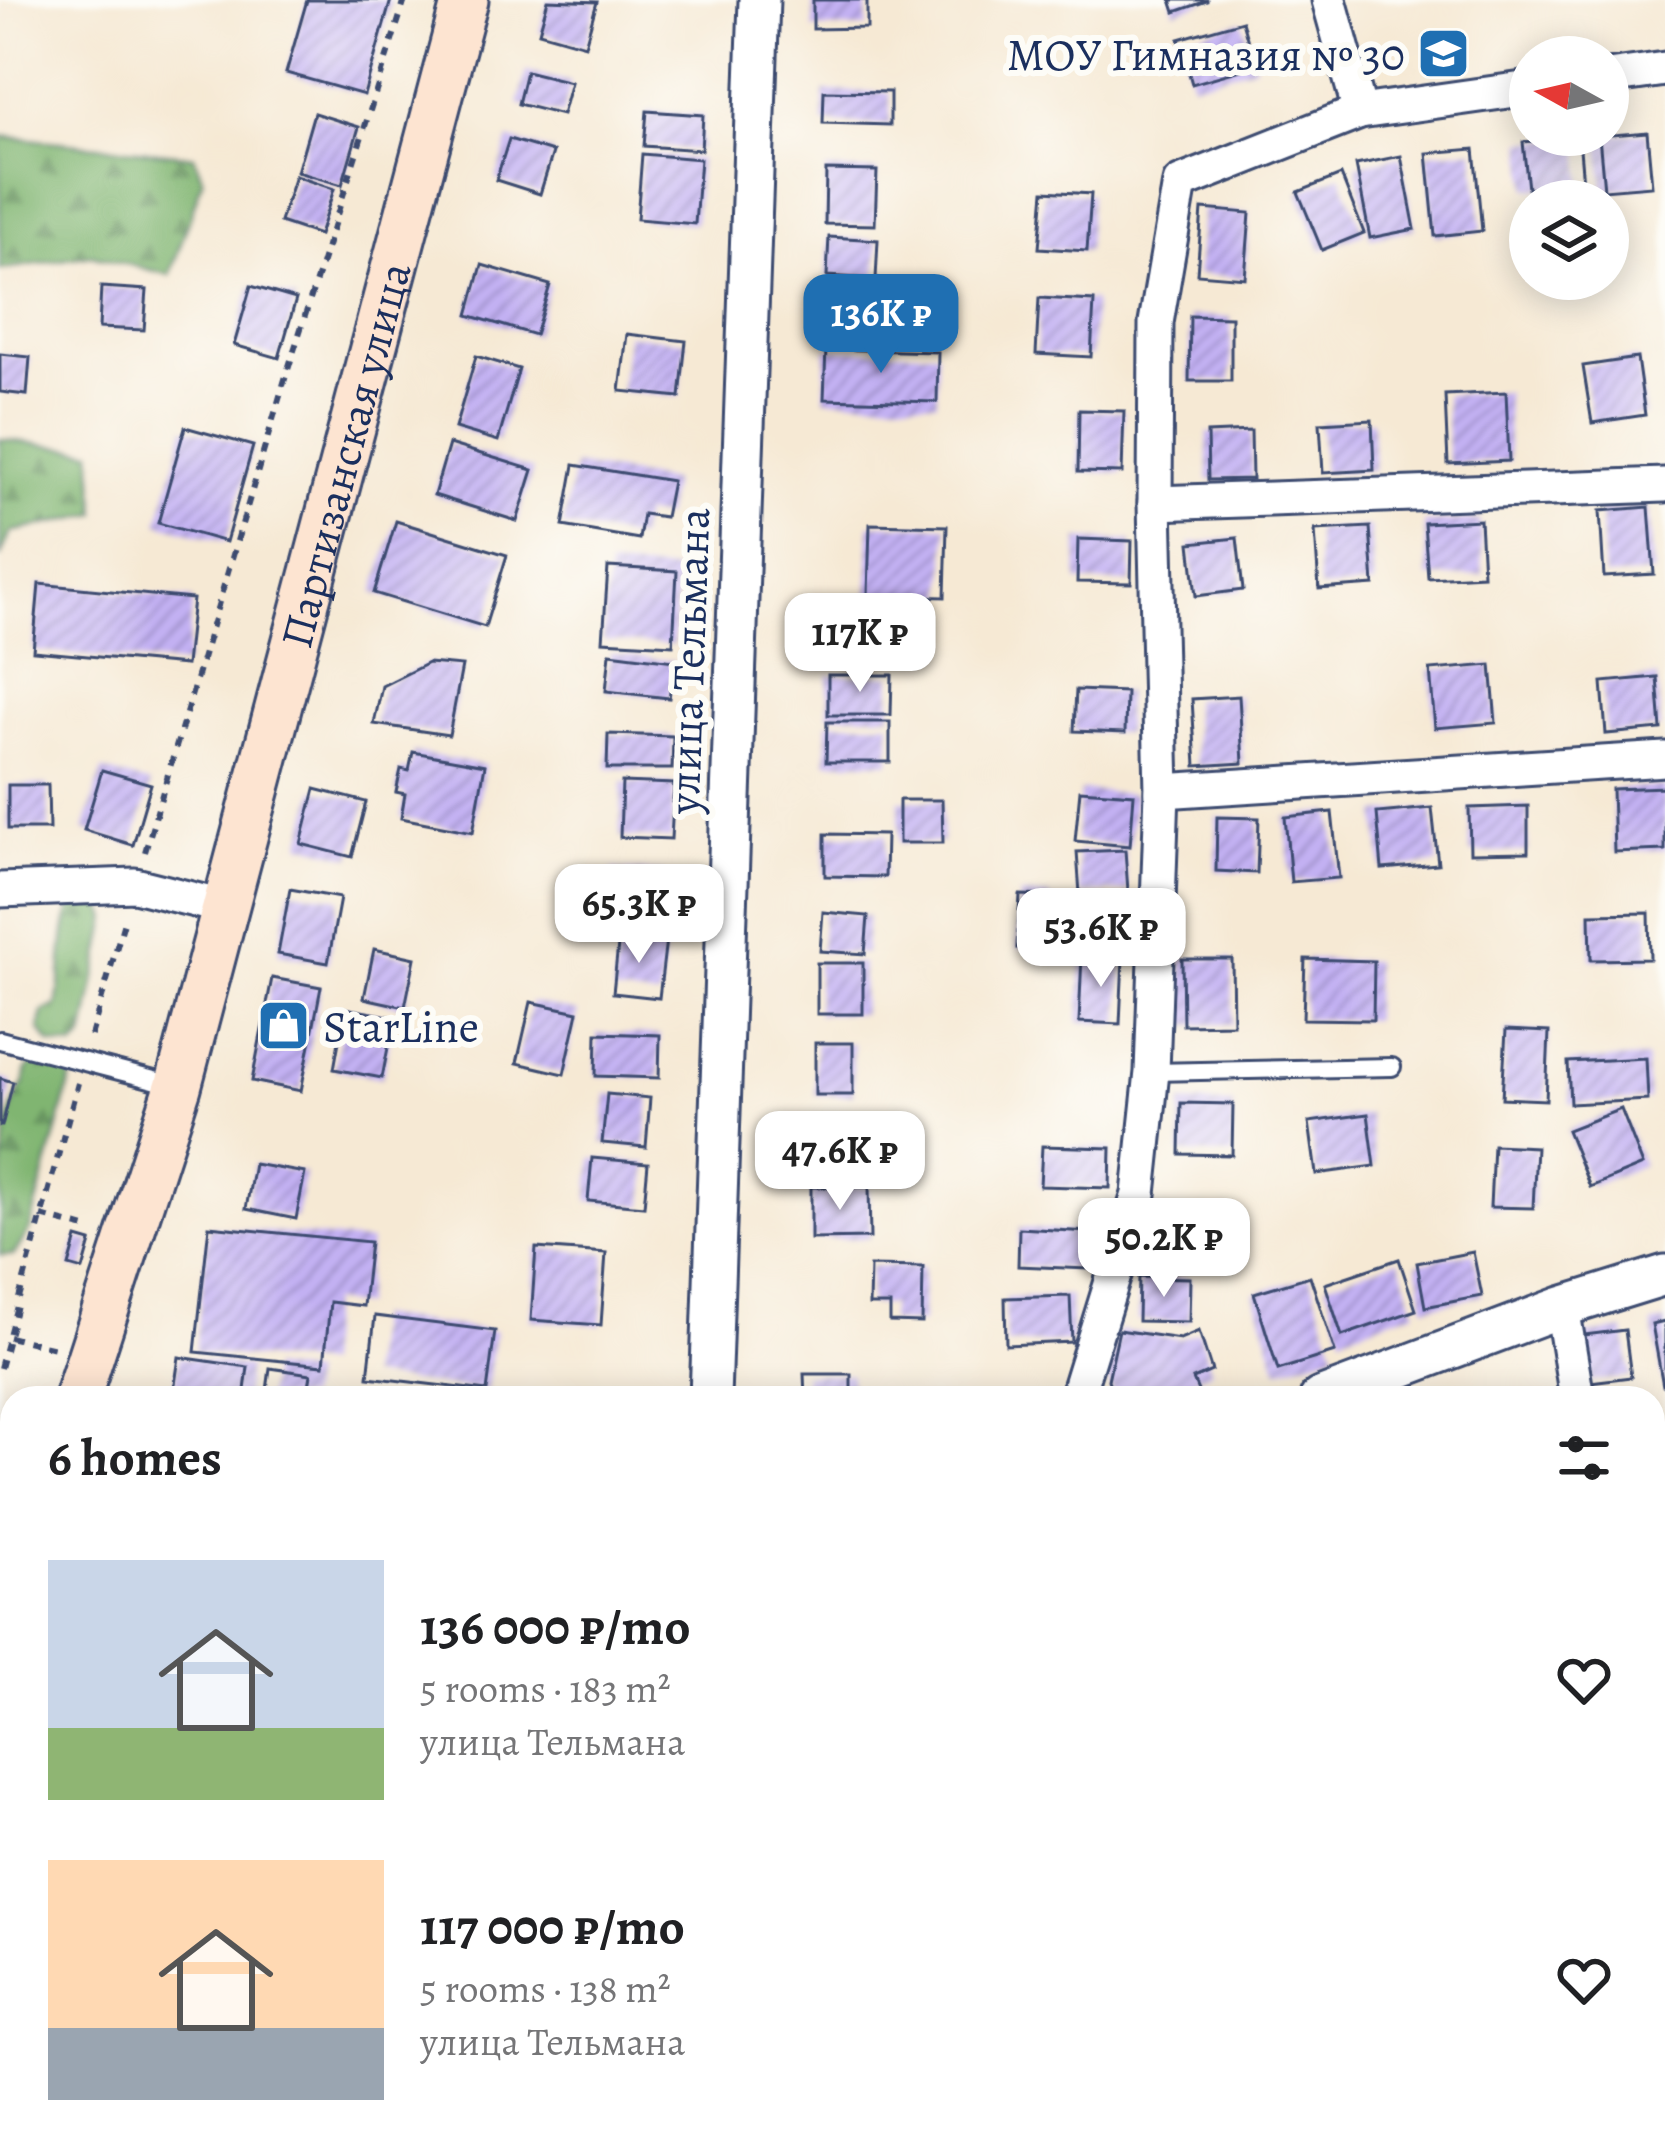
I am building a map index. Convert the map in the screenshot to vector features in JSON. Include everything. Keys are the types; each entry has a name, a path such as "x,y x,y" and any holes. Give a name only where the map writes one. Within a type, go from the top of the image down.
{"main road":[{"name":"Партизанская улица","path":"81,1386 178,1087 465,0"}],"street":[{"name":"улица Тельмана","path":"710,1386 759,0"},
{"path":"1329,0 1360,112"},
{"path":"1629,74 1665,69"},
{"path":"1080,1386 1139,1194 1152,1072 1162,791 1156,323 1180,183 1360,112 1509,91"},
{"path":"1155,503 1665,485"},
{"path":"1162,791 1665,759"},
{"path":"0,890 135,885 227,908"},
{"path":"1352,1386 1562,1307 1665,1275"},
{"path":"1562,1307 1575,1386"}],"lane":[{"path":"0,1040 178,1087"},
{"path":"1152,1072 1392,1067"}],"path":[{"path":"0,1368 135,885 285,379 405,0"}],"green space":[{"path":"0,136 194,156 203,179 170,275 91,255 0,270"},
{"path":"0,439 92,451 97,514 11,532 0,558"},
{"path":"76,897 102,905 108,918 84,1038 74,1047 51,1044 39,1029 43,1012 57,1005 64,937"},
{"path":"41,1059 67,1064 73,1072 30,1229 14,1255 0,1255 10,1117 27,1069"}],"building":[{"path":"307,0 391,0 364,95 286,73"},
{"path":"548,0 597,2 585,45 539,32"},
{"path":"813,0 867,0 867,28 813,29"},
{"path":"1171,0 1207,0 1207,1 1175,12"},
{"path":"1242,21 1255,66 1192,84 1179,39"},
{"path":"526,71 571,82 562,115 518,104"},
{"path":"824,91 890,92 890,125 823,123"},
{"path":"647,111 703,115 701,150 644,146"},
{"path":"314,113 359,127 342,185 297,172"},
{"path":"1647,132 1652,186 1629,188 1629,180 1603,180 1601,156 1629,156 1629,134"},
{"path":"509,139 553,152 540,194 496,180"},
{"path":"1474,149 1482,231 1435,236 1427,153"},
{"path":"642,154 700,159 695,224 637,219"},
{"path":"1401,156 1415,229 1370,238 1356,165"},
{"path":"1524,156 1581,156 1583,180 1527,180"},
{"path":"826,170 877,171 875,225 825,224"},
{"path":"1341,175 1364,233 1322,250 1298,192"},
{"path":"295,176 334,189 319,235 280,222"},
{"path":"1044,191 1091,194 1087,251 1039,248"},
{"path":"1202,209 1250,213 1245,278 1197,274"},
{"path":"829,237 878,240 876,279 827,276"},
{"path":"482,265 550,285 535,335 468,315"},
{"path":"251,286 296,299 279,358 234,345"},
{"path":"101,287 147,290 144,330 99,328"},
{"path":"833,295 904,297 904,328 832,326"},
{"path":"1039,298 1094,301 1091,357 1036,354"},
{"path":"1190,316 1231,317 1231,381 1189,381"},
{"path":"627,334 686,341 680,397 620,391"},
{"path":"826,349 938,352 937,402 824,399"},
{"path":"0,354 30,357 27,395 0,392"},
{"path":"476,356 519,369 498,441 455,428"},
{"path":"1637,358 1645,415 1592,423 1583,366"},
{"path":"1506,392 1509,461 1448,464 1445,395"},
{"path":"1079,410 1124,411 1122,473 1078,472"},
{"path":"1372,420 1374,470 1323,473 1320,423"},
{"path":"185,427 253,446 226,542 158,523"},
{"path":"1251,431 1252,479 1208,480 1207,433"},
{"path":"449,444 533,470 517,521 434,495"},
{"path":"574,465 672,481 665,517 643,514 639,539 563,526"},
{"path":"1649,507 1654,574 1604,577 1600,511"},
{"path":"1480,520 1483,575 1428,578 1424,523"},
{"path":"396,521 507,555 485,627 374,593"},
{"path":"870,524 947,526 945,597 868,595"},
{"path":"1370,527 1374,585 1319,589 1315,530"},
{"path":"1237,538 1243,590 1196,596 1190,543"},
{"path":"1078,539 1132,541 1131,583 1077,582"},
{"path":"608,567 677,571 673,645 603,641"},
{"path":"39,584 193,599 186,665 33,651"},
{"path":"828,600 909,603 908,650 827,648"},
{"path":"610,653 674,661 669,698 606,691"},
{"path":"428,663 462,666 449,735 374,724 382,686"},
{"path":"1491,665 1496,723 1435,728 1430,670"},
{"path":"828,675 892,675 891,715 828,715"},
{"path":"1657,677 1661,729 1606,734 1602,682"},
{"path":"1076,690 1126,692 1125,733 1074,731"},
{"path":"1239,696 1243,763 1196,766 1192,699"},
{"path":"827,722 890,722 890,762 826,762"},
{"path":"608,734 673,736 672,769 607,769"},
{"path":"413,752 485,765 473,832 401,818 405,794 396,792 401,769 409,771"},
{"path":"102,770 151,784 133,845 84,830"},
{"path":"622,782 674,784 671,839 620,837"},
{"path":"8,785 48,785 49,829 8,829"},
{"path":"1665,787 1665,850 1614,852 1612,789"},
{"path":"315,789 366,802 352,857 301,844"},
{"path":"1080,790 1134,794 1130,846 1075,841"},
{"path":"899,800 942,800 943,843 899,843"},
{"path":"1528,806 1528,852 1470,853 1469,808"},
{"path":"1432,808 1438,864 1382,869 1377,813"},
{"path":"1332,812 1339,878 1291,882 1285,817"},
{"path":"1217,817 1259,818 1257,873 1216,871"},
{"path":"825,834 886,835 885,877 825,876"},
{"path":"1125,850 1128,891 1080,894 1077,852"},
{"path":"612,870 665,873 663,914 609,910"},
{"path":"290,889 340,898 328,963 278,954"},
{"path":"1020,895 1051,896 1049,950 1017,948"},
{"path":"823,912 868,916 865,954 820,951"},
{"path":"1649,913 1650,959 1591,960 1590,914"},
{"path":"619,935 666,939 659,998 613,993"},
{"path":"374,949 415,958 405,1007 364,998"},
{"path":"1082,955 1123,957 1120,1024 1079,1022"},
{"path":"1182,959 1232,959 1233,1024 1183,1025"},
{"path":"1305,959 1374,961 1373,1020 1303,1019"},
{"path":"817,963 863,963 863,1014 817,1014"},
{"path":"272,978 321,987 301,1091 252,1081"},
{"path":"531,1002 578,1012 564,1074 517,1063"},
{"path":"345,1008 394,1017 382,1078 334,1069"},
{"path":"1506,1030 1549,1032 1546,1100 1502,1098"},
{"path":"597,1033 660,1035 659,1078 596,1076"},
{"path":"815,1043 853,1043 853,1095 815,1095"},
{"path":"1646,1058 1648,1100 1570,1104 1568,1062"},
{"path":"0,1078 13,1082 2,1126 0,1126"},
{"path":"607,1094 650,1098 646,1147 602,1143"},
{"path":"1181,1103 1233,1104 1232,1155 1180,1154"},
{"path":"1621,1109 1643,1165 1590,1187 1567,1130"},
{"path":"1368,1114 1375,1166 1316,1174 1309,1122"},
{"path":"813,1116 862,1119 860,1165 810,1163"},
{"path":"1493,1145 1536,1147 1533,1208 1490,1207"},
{"path":"1042,1146 1111,1148 1110,1188 1040,1186"},
{"path":"592,1158 648,1163 644,1206 588,1201"},
{"path":"254,1164 305,1173 296,1219 246,1209"},
{"path":"811,1187 869,1187 870,1238 811,1239"},
{"path":"209,1226 370,1242 363,1306 330,1302 324,1365 195,1352"},
{"path":"1019,1228 1089,1232 1088,1269 1018,1266"},
{"path":"77,1238 91,1242 83,1270 69,1266"},
{"path":"536,1248 606,1253 601,1325 531,1320"},
{"path":"1473,1252 1482,1296 1425,1307 1417,1263"},
{"path":"1399,1259 1416,1310 1342,1336 1325,1284"},
{"path":"870,1266 923,1267 922,1323 890,1322 890,1305 869,1305"},
{"path":"1310,1276 1335,1352 1278,1370 1254,1293"},
{"path":"1139,1277 1190,1278 1189,1322 1138,1321"},
{"path":"1070,1296 1072,1342 1006,1345 1005,1298"},
{"path":"375,1316 495,1331 488,1386 368,1377"},
{"path":"1665,1321 1665,1386 1663,1386 1652,1324"},
{"path":"1119,1330 1180,1339 1199,1331 1212,1371 1193,1379 1196,1386 1110,1386"},
{"path":"1625,1330 1631,1377 1590,1382 1584,1335"},
{"path":"179,1357 248,1367 246,1386 175,1386"},
{"path":"270,1368 311,1374 309,1386 268,1386"},
{"path":"804,1374 851,1374 851,1386 804,1386"}],"place":[{"name":"МОУ Гимназия № 30","path":"1444,54"},
{"name":"StarLine","path":"284,1026"}]}
